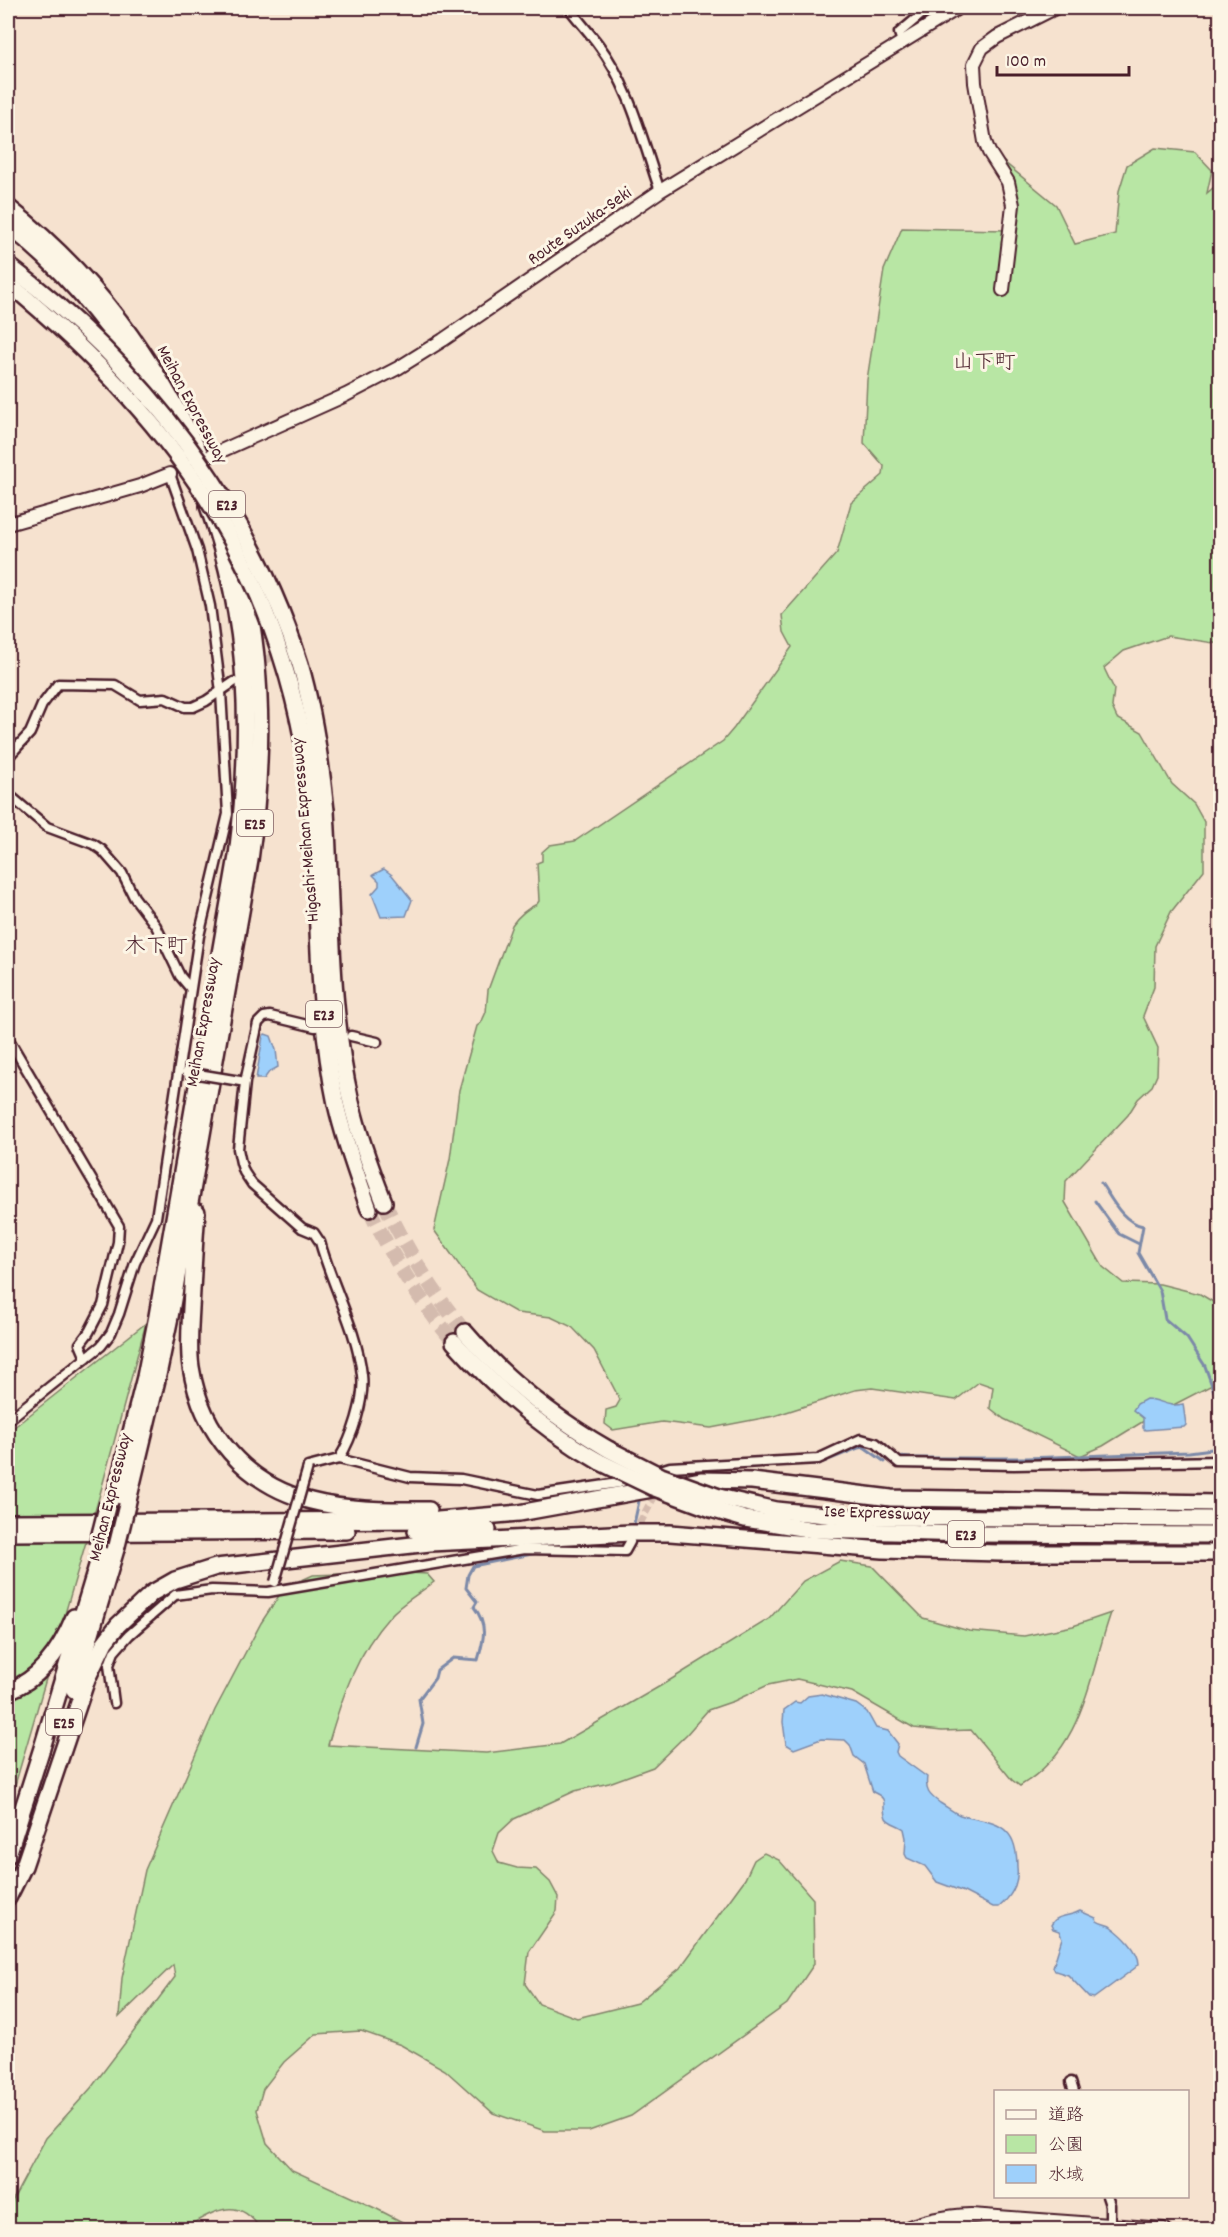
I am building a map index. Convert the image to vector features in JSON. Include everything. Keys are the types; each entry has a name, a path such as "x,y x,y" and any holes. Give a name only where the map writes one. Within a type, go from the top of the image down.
{"highway":[{"name":"Meihan Expressway","path":"8,207 79,272 105,301 153,366 204,464 232,537 243,578 256,656 260,730 258,793 250,860 157,1380 116,1504"},
{"name":"Meihan Expressway","path":"8,225 43,255 96,311 119,341 160,404 186,455 208,508 231,583 243,654 246,692 246,771 237,856 145,1377 58,1741 8,1898"},
{"name":"Higashi-Meihan Expressway","path":"8,265 71,319 144,392 194,453 236,518 272,589 300,666 318,741 322,998 330,1069 345,1139 369,1209"},
{"name":"Higashi-Meihan Expressway","path":"8,283 70,337 134,402 182,460 224,524 259,594 286,668 319,812 344,1068 359,1135 384,1202"},
{"path":"202,1129 189,1334 191,1365 202,1408 225,1448 256,1476 280,1491 310,1501 347,1508 455,1511 569,1505"},
{"name":"E23","path":"459,1337 492,1362 532,1399 604,1455 662,1476 717,1503"},
{"path":"8,1522 438,1520 519,1513 702,1480 732,1479 891,1498 1221,1503"},
{"name":"Ise Expressway","path":"717,1503 845,1517 1221,1519"},
{"name":"Ise Expressway","path":"717,1503 778,1525 837,1531 1221,1535"},
{"path":"8,1533 580,1531 670,1533 883,1550 1000,1553 1221,1552"},
{"path":"8,1898 24,1866 87,1679 105,1642 118,1624 152,1593 175,1580 195,1573 240,1563 430,1543 526,1537 579,1537 605,1533"},
{"name":"Meihan Expressway","path":"8,1855 105,1546"},
{"path":"8,1691 38,1672 62,1642 105,1546"}],"main road":[{"name":"Route Suzuka-Seki","path":"213,455 346,395 398,368 443,340 660,191 958,8"},
{"path":"1003,290 1013,205 1008,182 985,142 974,64 982,48 997,37 1055,8"},
{"path":"8,524 140,486 170,474"},
{"path":"905,2229 924,2222 971,2216 1026,2224 1164,2229"}],"street":[{"path":"569,8 598,44 618,78 660,191"},
{"path":"902,42 899,33 929,8"},
{"path":"8,1420 101,1346 111,1333 135,1263 156,1218 182,1071 190,988 204,915 228,814 220,692 210,606 197,549 170,474"},
{"path":"8,757 30,733 42,705 58,684 115,685 140,700 165,698 185,707 206,701 234,682"},
{"path":"8,794 41,823 102,850 122,873 134,897 156,926 180,976 190,988"},
{"path":"315,1027 270,1016 264,1017 255,1030 242,1081 238,1149 244,1172 252,1184 302,1228 314,1233 320,1242 357,1351 363,1376 361,1396 350,1440 339,1459"},
{"path":"351,1036 377,1042"},
{"path":"8,1038 118,1227 118,1242 103,1305 80,1344 86,1358"},
{"path":"182,1071 242,1081"},
{"path":"275,1582 308,1467 339,1459 410,1477 461,1479 538,1495 619,1482 668,1470 818,1459 861,1439 876,1443 899,1463 1014,1465 1221,1461"},
{"path":"114,1703 109,1665 114,1652 129,1635 175,1595 212,1590 268,1592 524,1549 625,1551 630,1542"},
{"path":"1071,2082 1074,2090"},
{"path":"1108,2198 1110,2226"}],"green space":[{"path":"1155,148 1195,152 1212,170 1207,193 1220,182 1220,644 1168,636 1124,651 1104,668 1114,689 1112,707 1117,718 1142,732 1172,784 1194,804 1204,822 1204,870 1171,912 1155,946 1154,987 1143,1016 1158,1048 1157,1075 1152,1086 1138,1099 1128,1115 1066,1181 1065,1202 1103,1267 1123,1283 1160,1284 1200,1294 1220,1306 1220,1378 1218,1382 1152,1416 1103,1446 1080,1456 1004,1419 990,1408 993,1387 979,1382 956,1400 872,1388 855,1390 774,1416 711,1428 662,1422 613,1430 605,1424 606,1410 616,1407 620,1400 594,1350 572,1327 551,1317 517,1313 477,1290 434,1230 450,1159 459,1090 477,1026 486,1012 488,990 512,925 517,918 539,901 537,863 542,861 542,852 550,845 575,841 723,741 792,647 784,632 782,615 837,553 851,503 883,475 884,466 864,443 867,380 884,270 902,228 1006,230 1009,211 999,158 1056,205 1075,244 1115,234 1119,191 1127,165"},
{"path":"146,1323 100,1494 8,1809 8,1432"},
{"path":"840,1561 872,1566 923,1618 969,1631 1024,1636 1073,1626 1111,1613 1081,1709 1058,1752 1042,1770 1020,1786 1012,1780 971,1730 942,1731 914,1728 852,1692 797,1679 768,1685 708,1710 653,1767 609,1783 575,1791 514,1819 499,1833 493,1851 499,1863 517,1868 536,1869 550,1882 558,1897 557,1911 529,1952 525,1984 539,2004 577,2018 637,2003 680,1968 745,1879 754,1860 764,1853 779,1860 813,1899 814,1964 787,2004 631,2116 589,2131 545,2131 493,2113 445,2070 401,2045 361,2031 316,2034 284,2062 263,2089 257,2110 267,2143 292,2170 377,2209 412,2229 260,2229 252,2218 233,2209 214,2212 183,2229 8,2230 8,2209 46,2138 91,2088 175,1977 173,1965 119,2017 122,1978 145,1870 215,1710 261,1623 284,1588 313,1575 392,1572 427,1574 434,1582 395,1611 368,1645 345,1693 328,1745 486,1753 560,1744 769,1619 803,1581"}],"water":[{"path":"384,869 392,875 412,900 406,916 381,917 372,894 379,886 379,881 373,875"},
{"path":"265,1034 271,1036 278,1067 269,1072 264,1079 256,1079 263,1036"},
{"path":"1146,1399 1172,1405 1183,1404 1186,1425 1145,1430 1143,1418 1133,1410 1137,1404"},
{"path":"822,1694 856,1704 867,1712 876,1728 888,1731 898,1744 896,1752 898,1756 927,1777 927,1786 933,1798 960,1815 997,1825 1007,1832 1015,1848 1017,1879 1007,1899 999,1907 993,1907 964,1892 937,1882 925,1866 907,1858 904,1829 886,1818 882,1797 873,1792 864,1764 854,1756 850,1745 845,1740 821,1739 794,1749 786,1744 784,1710 795,1702 800,1703 808,1696"},
{"path":"1080,1911 1114,1929 1129,1943 1136,1953 1139,1964 1094,1998 1089,1997 1068,1975 1055,1971 1053,1967 1062,1938 1059,1931 1053,1929 1051,1925 1060,1917"}],"waterway":[{"path":"1101,1183 1123,1215 1143,1226 1138,1253 1160,1291 1165,1319 1187,1338 1205,1366 1220,1408"},
{"path":"1095,1201 1119,1234 1139,1244"},
{"path":"807,1464 818,1464 864,1447 885,1462"},
{"path":"895,1454 899,1457 911,1458 1026,1458 1189,1452 1220,1448"},
{"path":"667,1472 705,1469"},
{"path":"634,1524 639,1501"},
{"path":"591,1546 629,1540"},
{"path":"416,1747 423,1724 419,1699 435,1678 437,1670 453,1658 478,1660 484,1632 474,1607 477,1602 466,1588 468,1575 473,1566 537,1553"}],"tunnel":[{"path":"255,668 301,636"},
{"path":"384,1202 420,1269 465,1332"},
{"path":"369,1209 407,1278 429,1311 454,1342"},
{"path":"634,1534 659,1487"}],"district":[{"name":"山下町","path":"984,361"},
{"name":"木下町","path":"156,945"}]}
